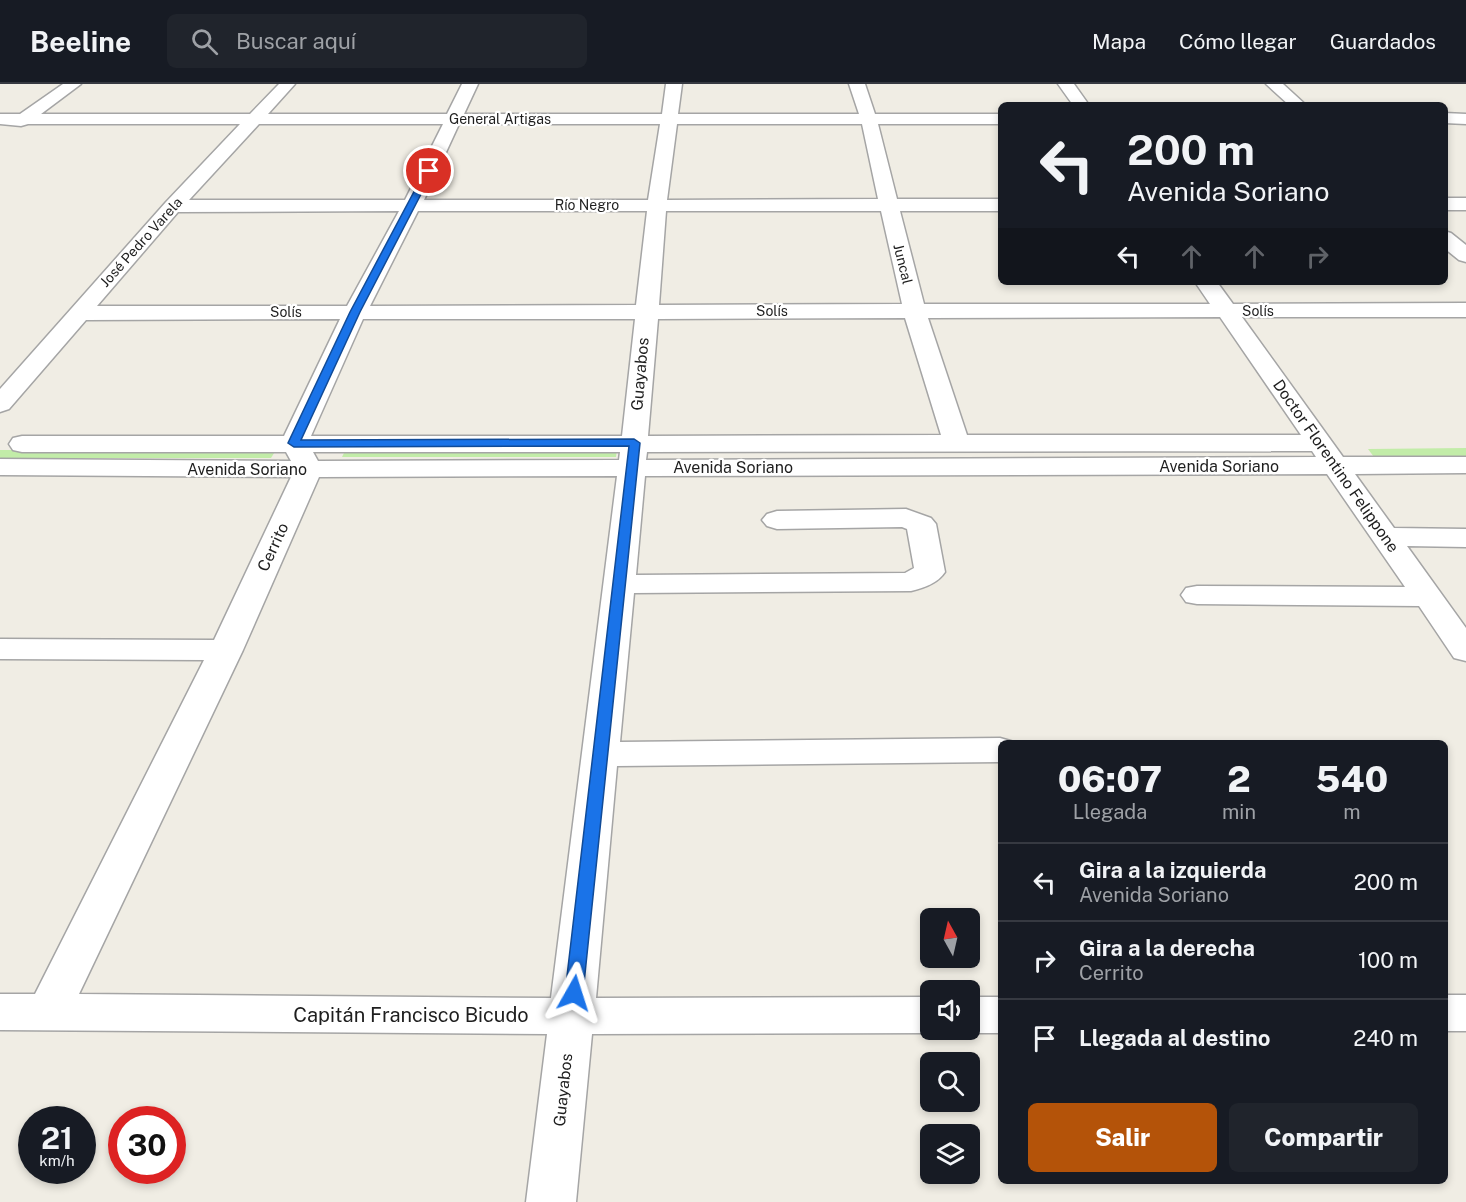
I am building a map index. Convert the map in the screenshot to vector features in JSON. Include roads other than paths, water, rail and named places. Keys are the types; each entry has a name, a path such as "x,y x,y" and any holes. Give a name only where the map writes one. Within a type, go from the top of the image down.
{"street":[{"path":"0,137 73,84"},
{"name":"José Pedro Varela","path":"0,404 173,206 287,84"},
{"name":"Cerrito","path":"48,1012 226,650 355,312 412,205 470,84"},
{"name":"Guayabos","path":"551,1202 633,455 657,206 674,84"},
{"name":"Juncal","path":"857,84 868,119 914,310 956,442"},
{"path":"1066,84 1080,102"},
{"path":"1274,84 1295,102"},
{"path":"1448,118 1466,118"},
{"name":"General Artigas","path":"0,119 998,119"},
{"path":"1448,204 1466,204"},
{"name":"Río Negro","path":"173,206 998,205"},
{"path":"1448,240 1466,256"},
{"name":"Doctor Florentino Felippone","path":"1208,285 1466,651"},
{"name":"Solís","path":"78,313 1466,310"},
{"name":"Avenida Soriano","path":"633,455 956,442 1328,455 1466,465"},
{"name":"Avenida Soriano","path":"0,467 301,456 1328,455 1466,442"},
{"name":"Avenida Soriano","path":"0,444 301,456"},
{"path":"618,584 911,582 930,572 921,524 906,518 777,520"},
{"path":"1386,537 1466,538"},
{"path":"1197,595 1428,597"},
{"path":"0,649 226,650"},
{"path":"601,754 998,750"},
{"name":"Capitán Francisco Bicudo","path":"0,1012 572,1016 920,1015"},
{"path":"1448,1013 1466,1013"},
{"path":"980,1015 998,1015"}]}
